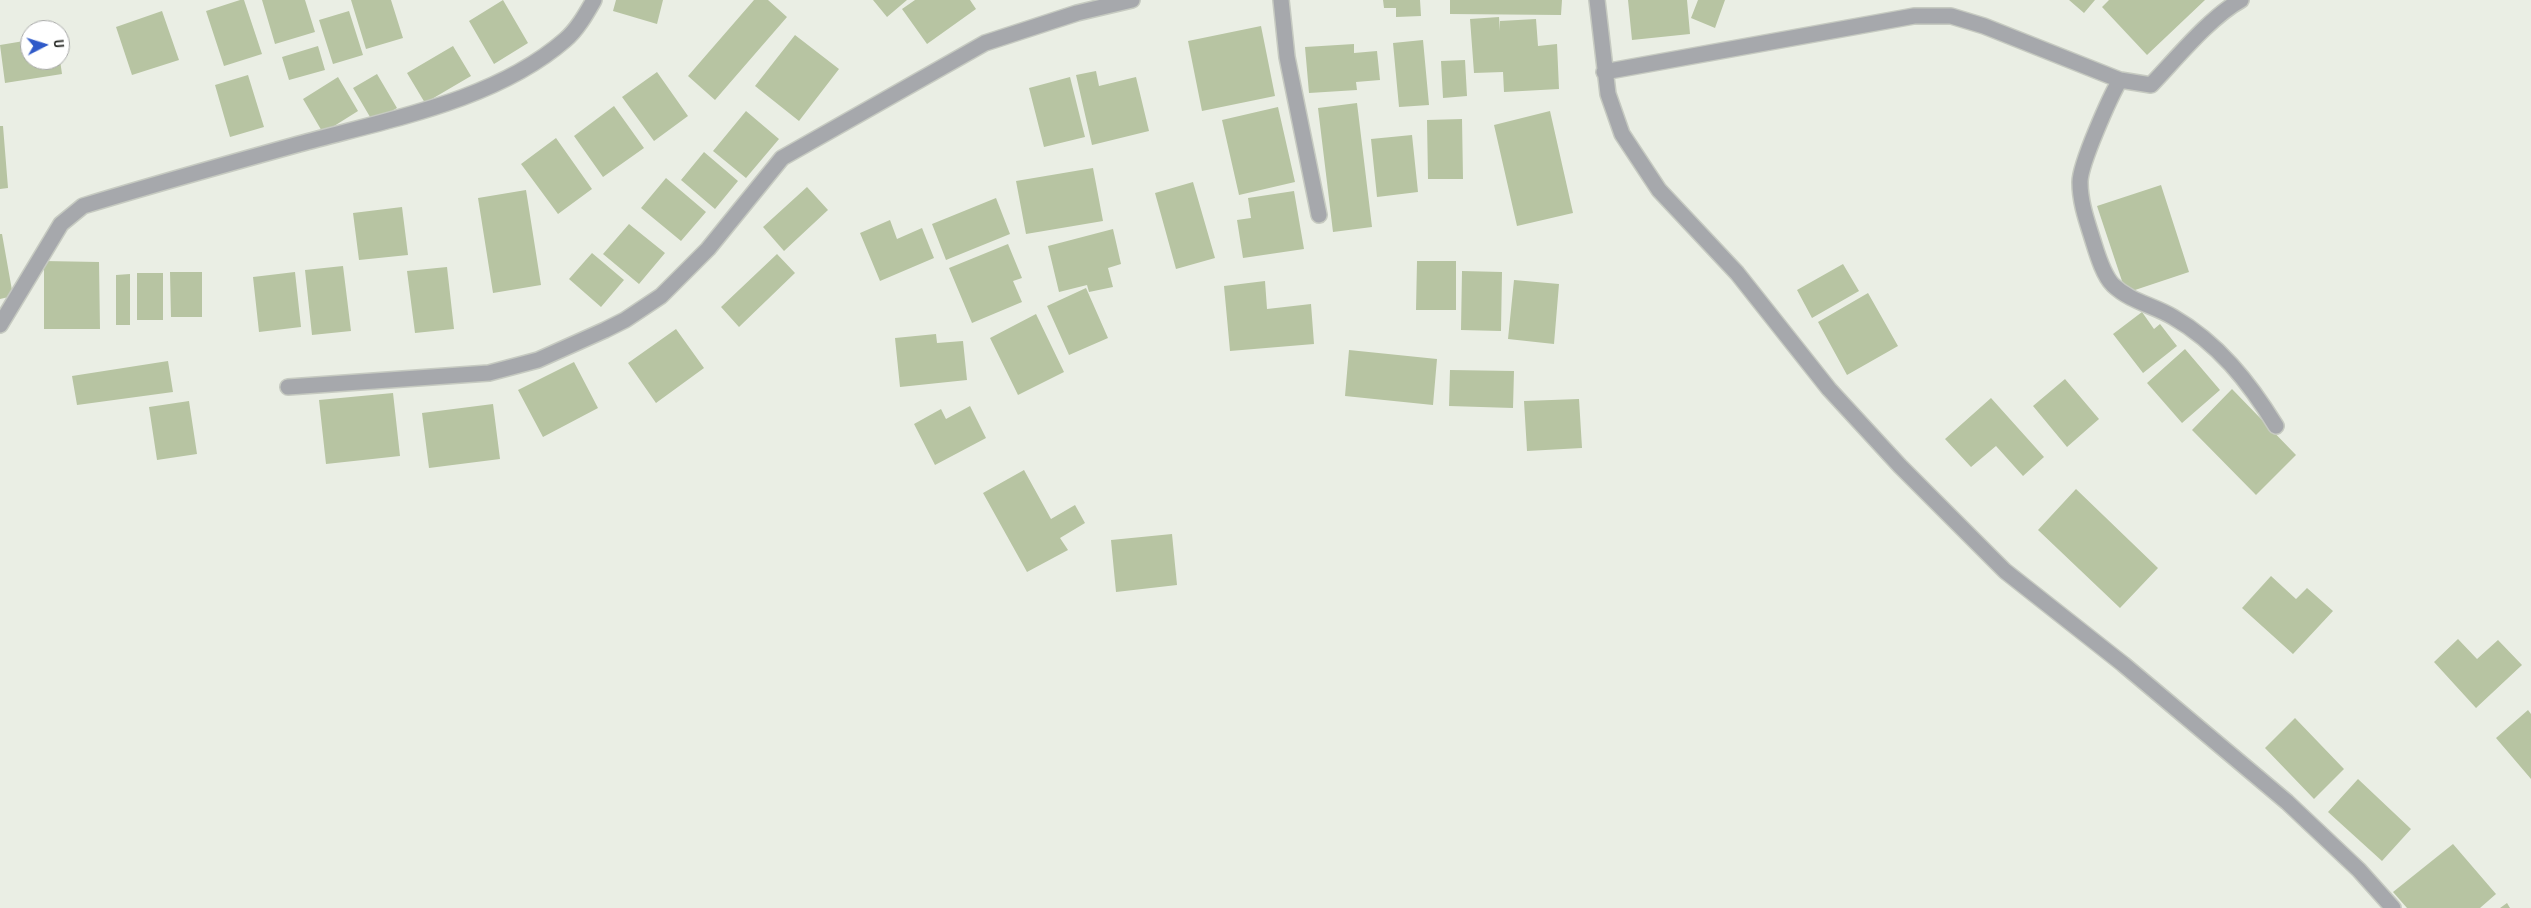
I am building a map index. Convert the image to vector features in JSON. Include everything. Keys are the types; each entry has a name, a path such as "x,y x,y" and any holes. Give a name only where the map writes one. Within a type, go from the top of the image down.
{"street":[{"path":"0,325 61,224 84,206 444,105 516,72 566,39 594,0"},
{"path":"288,387 489,373 538,360 605,330 625,320 661,296 708,249 782,158 986,43 1077,13 1132,0"},
{"path":"1281,0 1287,57 1319,215"},
{"path":"1597,0 1608,94 1622,134 1659,190 1737,273 1830,389 1900,466 2005,571 2123,664 2287,802 2359,870 2393,908"},
{"path":"1604,72 1923,16 1951,16 1984,26 2120,80 2151,85 2205,30 2241,0"},
{"path":"2120,80 2112,94 2080,175 2084,215 2098,258 2112,284 2131,299 2171,315 2194,329 2223,353 2261,402 2276,426"}],"building":[{"path":"244,0 262,54 224,66 206,11"},
{"path":"262,0 305,0 315,32 275,44"},
{"path":"351,0 391,0 403,38 366,49"},
{"path":"503,0 528,43 494,64 469,21"},
{"path":"616,0 663,0 657,24 613,11"},
{"path":"754,0 768,0 787,17 715,100 688,76"},
{"path":"873,0 907,0 887,17"},
{"path":"915,0 970,0 976,9 927,44 902,9"},
{"path":"1383,0 1420,0 1421,16 1396,17 1396,8 1384,8"},
{"path":"1450,0 1562,0 1561,15 1450,14"},
{"path":"1628,0 1687,0 1690,34 1632,40"},
{"path":"1698,0 1725,0 1715,28 1691,18"},
{"path":"2069,0 2095,0 2084,13"},
{"path":"2109,0 2205,0 2147,55 2102,7"},
{"path":"162,11 179,60 132,75 116,27"},
{"path":"349,11 363,55 333,64 319,20"},
{"path":"1499,17 1500,31 1500,21 1536,19 1538,46 1557,44 1559,89 1504,92 1503,72 1474,73 1470,19"},
{"path":"1261,26 1275,96 1202,111 1188,41"},
{"path":"795,35 839,69 799,121 755,86"},
{"path":"1423,40 1429,105 1399,107 1393,43"},
{"path":"20,42 20,70 61,70 62,74 5,83 0,45"},
{"path":"1354,44 1354,53 1377,51 1380,80 1356,82 1357,90 1309,93 1305,47"},
{"path":"318,46 325,70 289,80 282,57"},
{"path":"453,46 471,76 425,103 407,73"},
{"path":"1465,60 1467,96 1443,98 1441,61"},
{"path":"1096,71 1099,86 1136,77 1149,131 1092,145 1076,75"},
{"path":"657,72 688,116 654,141 622,97"},
{"path":"377,74 397,108 373,122 353,88"},
{"path":"248,75 264,127 230,137 215,85"},
{"path":"338,77 358,111 323,133 303,99"},
{"path":"1070,77 1085,137 1044,147 1029,88"},
{"path":"1357,103 1372,227 1333,232 1318,108"},
{"path":"614,106 644,148 603,177 574,136"},
{"path":"1278,107 1295,182 1239,195 1222,120"},
{"path":"746,111 779,139 746,178 713,151"},
{"path":"1550,111 1573,213 1517,226 1494,125"},
{"path":"1462,119 1463,179 1428,179 1427,120"},
{"path":"0,126 3,126 8,188 0,189"},
{"path":"1412,135 1418,192 1377,197 1371,139"},
{"path":"556,138 592,189 558,214 521,164"},
{"path":"704,152 738,181 715,209 681,180"},
{"path":"1093,168 1103,221 1026,234 1016,181"},
{"path":"666,178 706,212 681,241 641,208"},
{"path":"1193,182 1215,258 1176,269 1155,193"},
{"path":"2161,185 2189,272 2126,293 2097,206"},
{"path":"807,187 828,210 784,251 763,227"},
{"path":"526,190 541,285 493,293 478,198"},
{"path":"1294,191 1304,249 1243,258 1237,220 1251,218 1248,198"},
{"path":"996,198 1010,234 946,260 932,224"},
{"path":"402,207 408,255 359,260 353,213"},
{"path":"890,220 897,239 922,228 934,258 880,281 860,233"},
{"path":"629,224 665,253 639,284 603,254"},
{"path":"1113,229 1121,264 1108,268 1113,287 1089,292 1087,285 1059,292 1048,246"},
{"path":"0,234 2,234 13,296 0,299"},
{"path":"1008,244 1022,278 1013,281 1022,302 972,323 949,268"},
{"path":"592,253 624,280 601,307 569,279"},
{"path":"777,254 795,273 739,327 721,307"},
{"path":"44,261 99,262 100,329 44,329"},
{"path":"1417,261 1456,261 1456,310 1416,310"},
{"path":"1843,264 1859,291 1812,318 1797,290"},
{"path":"343,266 351,331 312,335 305,270"},
{"path":"447,267 454,329 415,333 407,271"},
{"path":"1462,271 1502,272 1501,331 1461,330"},
{"path":"170,272 202,272 202,317 171,317"},
{"path":"295,272 301,327 259,332 253,277"},
{"path":"137,273 163,273 163,320 137,320"},
{"path":"130,274 130,325 116,325 116,275"},
{"path":"1514,280 1559,284 1554,344 1508,339"},
{"path":"1265,281 1267,309 1311,304 1314,344 1230,351 1224,286"},
{"path":"1086,288 1108,338 1069,355 1047,306"},
{"path":"1868,293 1898,346 1847,375 1818,322"},
{"path":"2142,312 2154,329 2160,324 2177,346 2143,373 2113,334"},
{"path":"1036,314 1064,372 1018,395 990,338"},
{"path":"676,329 704,368 656,403 628,363"},
{"path":"936,334 937,343 963,341 967,380 900,387 895,338"},
{"path":"2185,349 2220,390 2182,423 2147,383"},
{"path":"1349,350 1437,359 1433,405 1345,396"},
{"path":"168,361 173,392 77,405 72,376"},
{"path":"574,362 598,408 543,437 518,390"},
{"path":"1450,370 1514,371 1513,408 1449,406"},
{"path":"2065,379 2099,419 2067,447 2033,406"},
{"path":"2232,389 2296,455 2256,495 2192,430"},
{"path":"393,393 400,456 326,464 319,400"},
{"path":"1991,398 2044,457 2023,476 1996,446 1971,467 1945,439"},
{"path":"1579,399 1582,448 1527,451 1524,401"},
{"path":"189,401 197,454 157,460 149,407"},
{"path":"493,404 500,459 429,468 422,413"},
{"path":"970,406 986,438 935,465 914,424 941,409 946,419"},
{"path":"1024,470 1051,519 1075,505 1085,523 1060,538 1068,550 1027,572 983,493"},
{"path":"2076,489 2158,568 2120,608 2038,530"},
{"path":"1172,534 1177,585 1116,592 1111,540"},
{"path":"2271,576 2296,599 2307,588 2333,611 2293,654 2242,608"},
{"path":"2458,639 2477,659 2498,640 2522,665 2476,708 2434,662"},
{"path":"2528,710 2531,714 2531,779 2496,738"},
{"path":"2295,718 2344,769 2314,799 2265,748"},
{"path":"2358,779 2411,829 2382,861 2328,812"},
{"path":"2453,844 2496,894 2480,908 2407,908 2393,892"},
{"path":"2507,903 2510,908 2500,908"}]}
